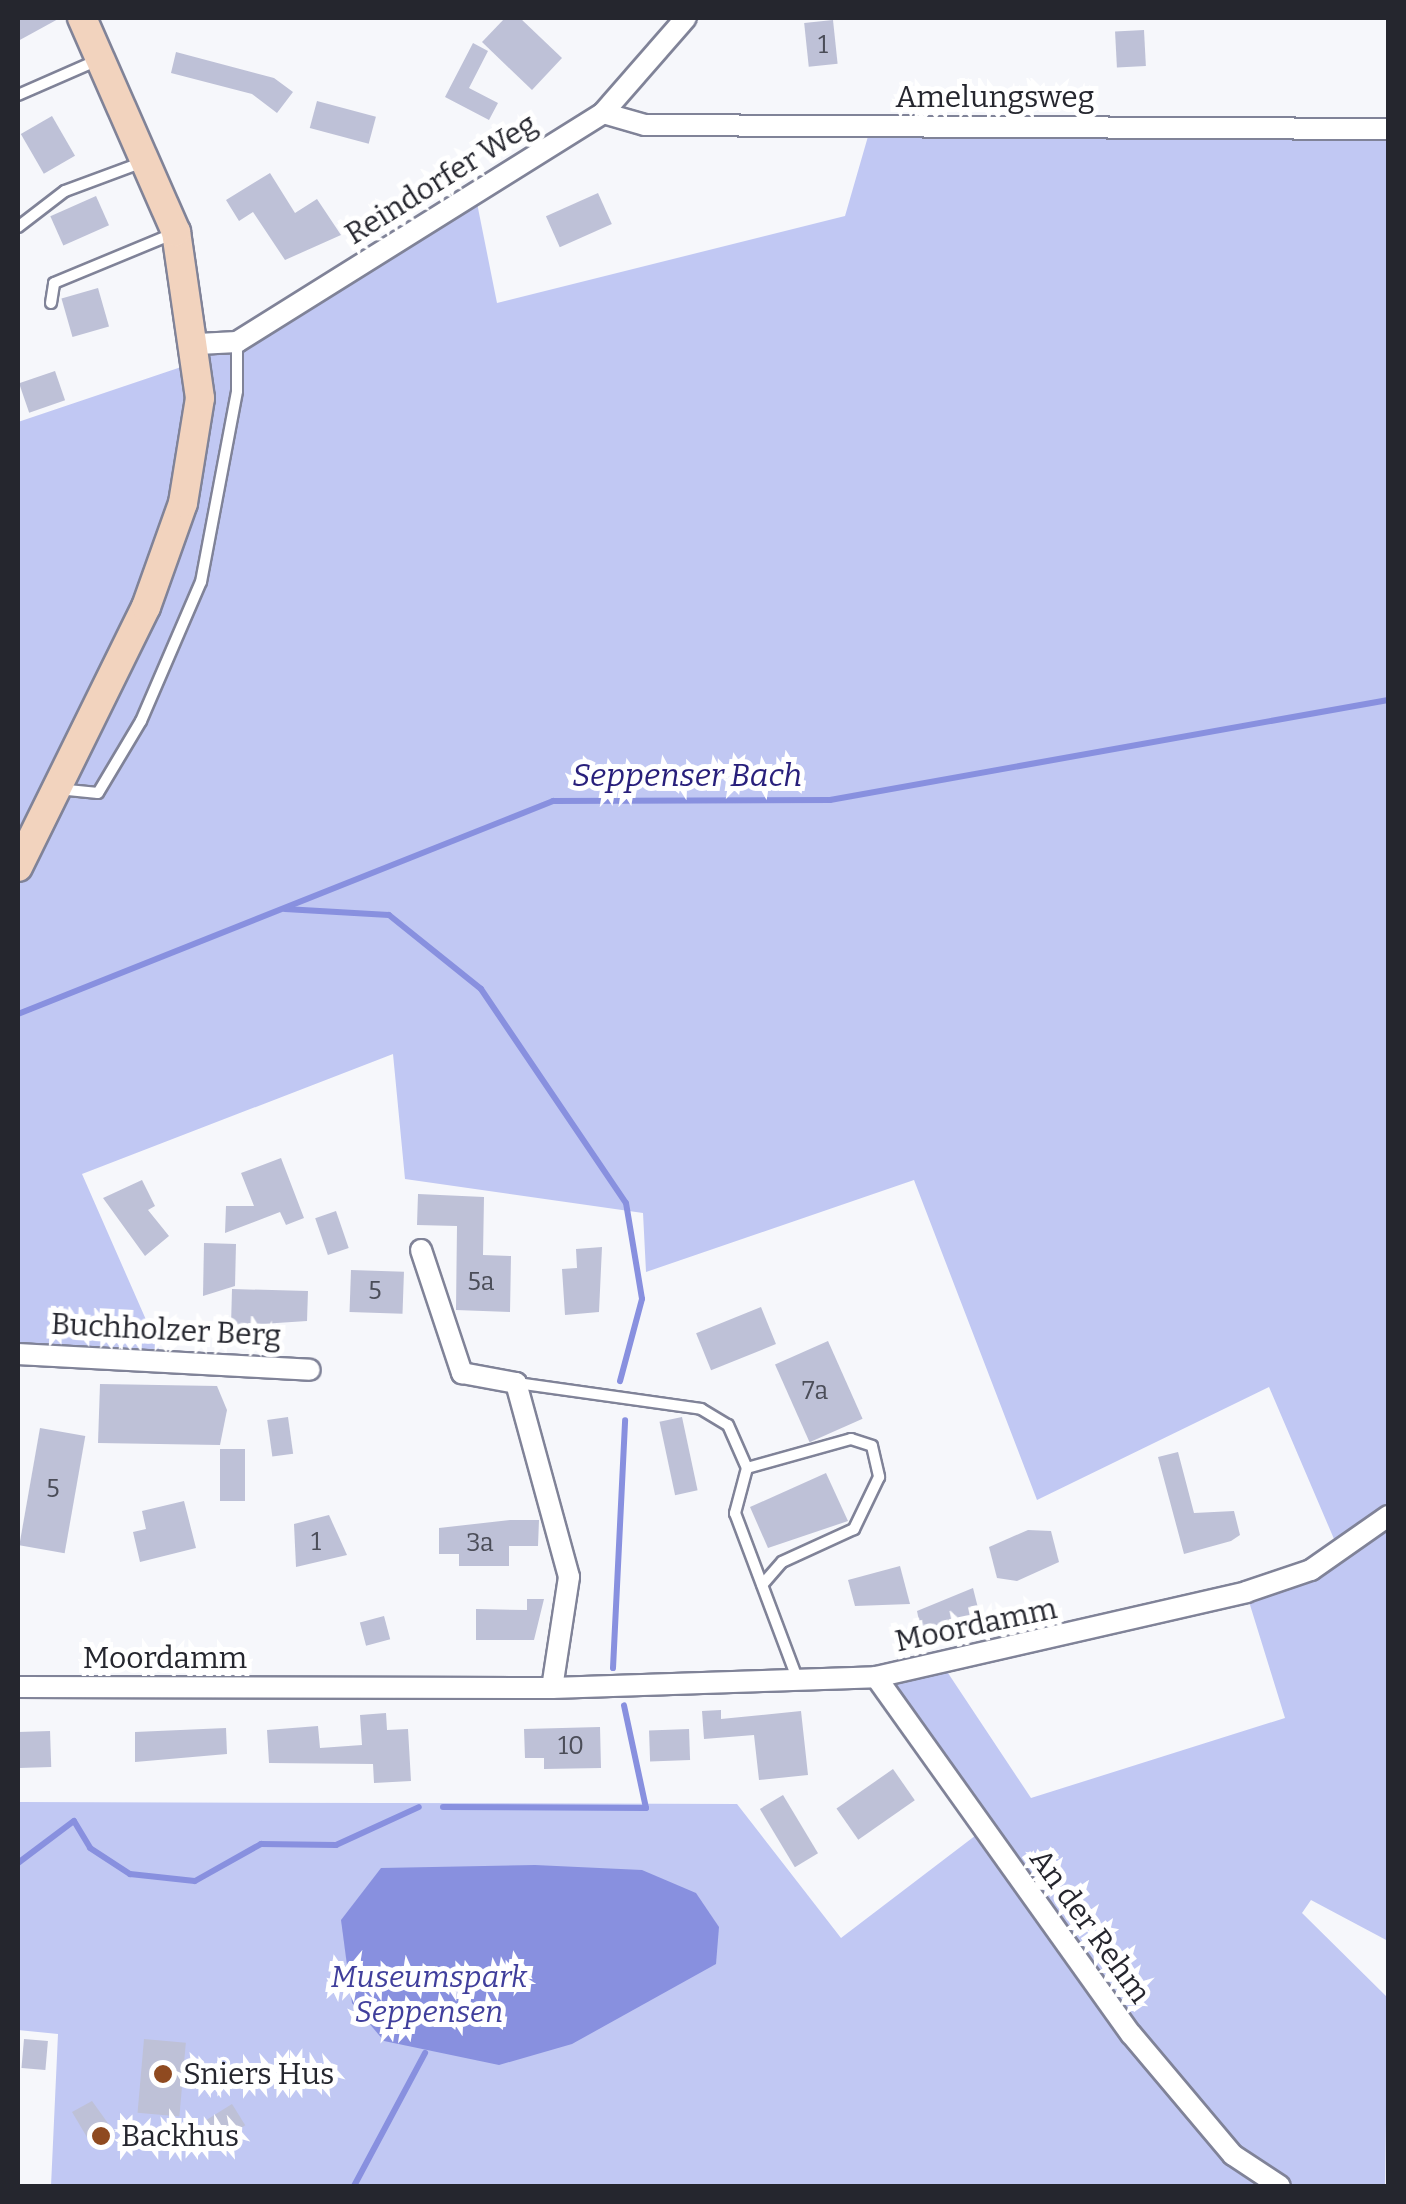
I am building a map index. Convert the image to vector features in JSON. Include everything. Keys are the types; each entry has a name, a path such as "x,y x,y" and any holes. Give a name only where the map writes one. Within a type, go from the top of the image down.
{"main road":[{"path":"18,867 52,789 146,607 183,504 200,398 198,344 176,232 82,18"}],"street":[{"name":"Reindorfer Weg","path":"198,344 237,342 603,113 686,18"},
{"name":"Amelungsweg","path":"603,113 645,125 1388,129"},
{"path":"421,1250 462,1373 516,1382 569,1577 552,1688"},
{"name":"Buchholzer Berg","path":"18,1354 310,1370"},
{"name":"Moordamm","path":"18,1688 552,1688 799,1683 876,1677 1246,1592 1311,1570 1388,1516"},
{"name":"An der Rehm","path":"876,1677 1131,2034 1233,2155 1280,2186"}],"lane":[{"path":"18,94 101,58"},
{"path":"18,226 65,191 148,161"},
{"path":"52,303 54,283 176,232"},
{"path":"52,789 98,793 141,722 201,582 237,391 237,342"},
{"path":"516,1382 700,1409 728,1425 746,1468 735,1513 799,1683"},
{"path":"746,1468 851,1439 872,1446 879,1477 854,1529 782,1562 762,1585"}],"green space":[{"name":"Museumspark Seppensen","path":"871,126 1388,129 1388,1941 1311,1900 1302,1913 1388,1998 1385,2186 51,2186 58,2034 18,2030 18,1802 737,1804 841,1938 984,1829 876,1677 944,1667 1031,1798 1285,1718 1246,1592 1340,1553 1269,1387 1037,1500 914,1180 646,1272 643,1213 405,1179 393,1054 82,1174 165,1363 18,1354 18,422 199,361 198,344 237,342 475,193 497,303 845,216"}],"water":[{"path":"535,1865 642,1870 696,1893 719,1927 716,1964 572,2044 499,2065 384,2041 352,2003 341,1920 381,1868"}],"building":[{"path":"18,18 60,18 18,41"},
{"path":"505,18 520,18 562,58 532,90 482,42"},
{"path":"833,20 838,64 809,67 804,23"},
{"path":"1144,30 1146,66 1117,67 1115,32"},
{"path":"473,43 488,51 469,88 498,103 489,120 445,97"},
{"path":"176,52 274,78 293,92 277,113 252,94 171,73"},
{"path":"317,101 376,117 369,144 310,128"},
{"path":"52,116 75,156 44,174 21,134"},
{"path":"270,173 295,213 317,199 341,235 285,260 253,212 239,221 226,200"},
{"path":"598,193 612,224 560,247 546,216"},
{"path":"96,196 109,225 63,246 50,216"},
{"path":"98,288 109,326 72,337 61,298"},
{"path":"55,371 65,400 29,413 19,383"},
{"path":"281,1158 304,1218 286,1225 280,1212 225,1233 226,1206 254,1206 241,1173"},
{"path":"142,1180 155,1206 148,1210 169,1236 145,1256 103,1198"},
{"path":"418,1194 484,1197 483,1255 511,1256 510,1312 456,1310 457,1226 417,1225"},
{"path":"336,1211 349,1248 328,1255 315,1218"},
{"path":"204,1243 236,1244 235,1286 203,1296"},
{"path":"602,1247 599,1312 565,1315 562,1269 577,1268 576,1249"},
{"path":"351,1270 404,1272 403,1314 350,1312"},
{"path":"232,1289 308,1291 307,1321 231,1326"},
{"path":"761,1307 776,1344 711,1370 696,1333"},
{"path":"828,1341 863,1419 810,1442 775,1365"},
{"path":"100,1384 217,1386 227,1410 220,1445 98,1443"},
{"path":"288,1417 293,1454 272,1457 267,1420"},
{"path":"682,1417 698,1490 675,1495 660,1422"},
{"path":"40,1428 85,1436 65,1553 19,1545"},
{"path":"220,1449 245,1449 245,1501 220,1501"},
{"path":"1178,1452 1194,1513 1234,1511 1240,1535 1184,1554 1158,1457"},
{"path":"826,1473 848,1521 768,1548 750,1507"},
{"path":"184,1501 196,1548 140,1562 133,1532 146,1529 142,1511"},
{"path":"329,1515 347,1555 296,1567 294,1524"},
{"path":"539,1520 538,1546 509,1546 509,1566 459,1566 459,1554 439,1554 439,1528"},
{"path":"1028,1530 1051,1531 1059,1562 1017,1581 997,1578 989,1547"},
{"path":"900,1566 910,1604 855,1606 848,1580"},
{"path":"973,1588 981,1620 922,1635 917,1611"},
{"path":"527,1599 544,1599 534,1640 476,1640 476,1609 527,1610"},
{"path":"384,1616 390,1639 366,1646 360,1622"},
{"path":"721,1710 721,1719 801,1711 808,1775 759,1780 754,1735 704,1739 702,1711"},
{"path":"386,1713 387,1730 408,1729 411,1781 374,1783 373,1764 269,1763 267,1730 318,1726 320,1748 362,1745 360,1715"},
{"path":"600,1727 601,1768 544,1769 544,1758 525,1758 524,1729"},
{"path":"226,1728 227,1754 135,1762 135,1732"},
{"path":"689,1729 690,1760 650,1761 649,1730"},
{"path":"50,1731 51,1767 19,1768 18,1732"},
{"path":"893,1769 915,1800 858,1840 836,1809"},
{"path":"783,1795 818,1853 795,1867 760,1809"},
{"path":"24,2039 48,2041 45,2070 21,2068"},
{"name":"Sniers Hus","path":"144,2039 186,2043 179,2116 138,2113"},
{"path":"92,2101 115,2133 94,2149 72,2112"},
{"path":"232,2104 245,2125 217,2143 204,2121"}],"waterway":[{"name":"Seppenser Bach","path":"18,1014 553,801 830,800 1388,700"},
{"path":"285,909 389,915 481,989 626,1203 642,1299 620,1381"},
{"path":"613,1668 625,1420"},
{"path":"443,1807 646,1808 624,1705"},
{"path":"18,1863 74,1821 90,1848 130,1874 195,1881 261,1844 336,1845 419,1807"},
{"path":"354,2186 425,2053"}],"place":[{"name":"Sniers Hus","path":"163,2074"},
{"name":"Backhus","path":"101,2136"}]}
